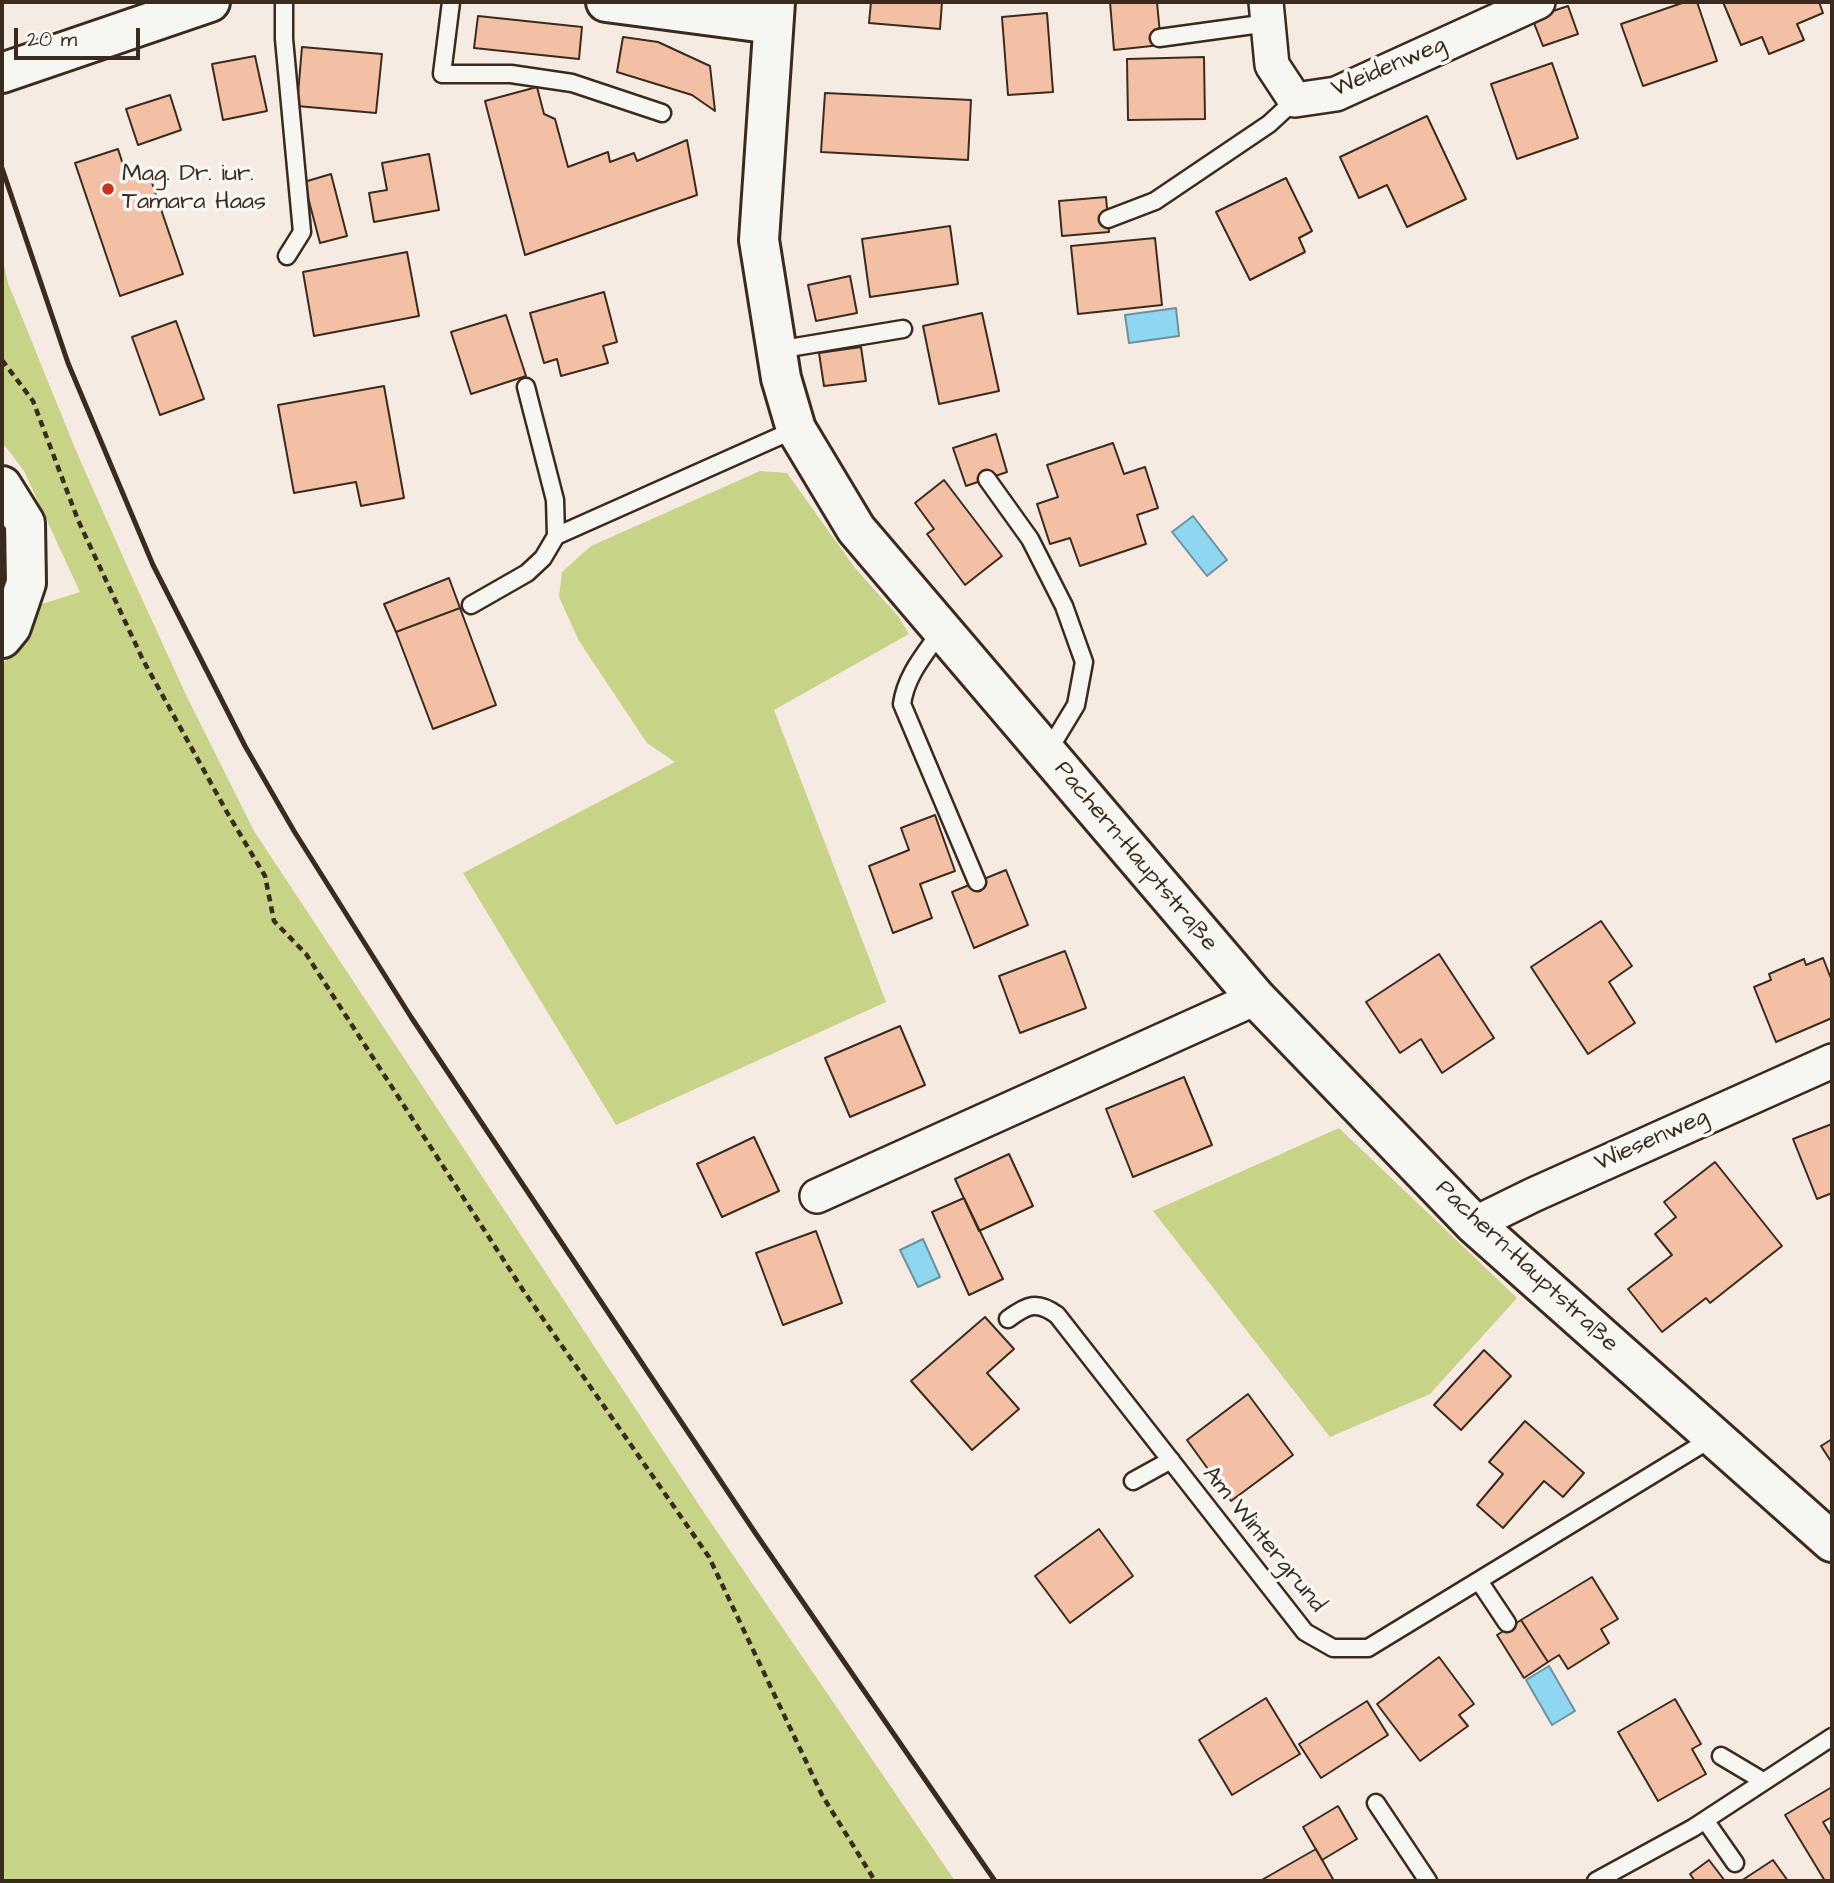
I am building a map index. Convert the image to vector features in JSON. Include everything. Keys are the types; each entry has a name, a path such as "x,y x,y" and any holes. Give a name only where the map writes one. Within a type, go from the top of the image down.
{"main road":[{"path":"2,73 210,2"},
{"path":"606,2 774,13"},
{"name":"Pachern-Hauptstraße","path":"774,13 759,240 781,378 796,429 856,529 1256,998 1474,1224 1832,1542"},
{"path":"2,486 25,523 26,583 11,627 2,638"}],"street":[{"name":"Weidenweg","path":"1295,100 1336,94 1538,2"},
{"path":"1267,12 1272,65 1295,100"},
{"path":"817,1196 1256,998"},
{"name":"Wiesenweg","path":"1474,1224 1832,1061"}],"lane":[{"path":"284,2 284,38 302,232 287,256"},
{"path":"451,2 442,74 511,74 572,83 662,113"},
{"path":"1159,38 1267,12"},
{"path":"1108,219 1156,201 1269,124 1295,100"},
{"path":"777,350 903,329"},
{"path":"471,605 527,573 543,558 556,536 555,500 526,387"},
{"path":"556,536 796,429"},
{"path":"987,479 1030,539 1064,606 1084,662 1076,705 1046,753"},
{"path":"942,630 912,671 904,689 902,704 977,882"},
{"name":"Am Wintergrund","path":"1008,1319 1025,1307 1045,1306 1057,1315 1305,1632 1333,1648 1368,1648 1714,1437"},
{"path":"1133,1481 1171,1460"},
{"path":"1479,1581 1507,1623"},
{"path":"1597,1881 1705,1820 1832,1737"},
{"path":"1721,1756 1763,1781"},
{"path":"1376,1804 1428,1881"},
{"path":"1705,1820 1735,1863"}],"path":[{"path":"2,360 33,401 78,520 142,660 265,876 274,921 306,954 523,1290 709,1557 821,1795 876,1881"}],"green space":[{"path":"2,258 8,283 77,453 187,697 254,831 703,1511 955,1881 2,1881 2,665 23,640 42,604 80,592 24,471 2,442"},
{"path":"760,471 787,473 855,568 898,616 909,634 774,710 886,1002 616,1125 463,873 675,762 647,743 579,641 559,597 562,572 591,546"},
{"path":"1339,1128 1517,1298 1430,1394 1330,1437 1153,1211"}],"water":[{"path":"1176,308 1179,336 1129,343 1125,315"},
{"path":"1193,516 1227,560 1207,576 1172,532"},
{"path":"923,1239 940,1277 918,1287 900,1250"},
{"path":"1549,1666 1575,1711 1552,1725 1526,1680"}],"building":[{"path":"871,2 942,2 940,29 869,23"},
{"path":"1110,2 1157,2 1161,45 1114,50"},
{"path":"1685,2 1697,2 1717,61 1643,86 1621,24"},
{"path":"1723,2 1819,2 1823,13 1797,24 1804,40 1769,54 1762,37 1741,45"},
{"path":"1568,6 1578,34 1543,46 1532,18"},
{"path":"1047,13 1053,92 1008,95 1002,17"},
{"path":"478,16 582,27 579,59 474,48"},
{"path":"623,37 658,42 710,66 715,111 692,95 617,72"},
{"path":"302,47 382,54 376,113 297,106"},
{"path":"255,56 267,111 223,120 212,64"},
{"path":"1204,57 1205,119 1128,120 1127,59"},
{"path":"1552,63 1578,138 1517,159 1491,84"},
{"path":"537,87 544,114 555,119 568,167 608,152 610,162 634,153 637,161 687,140 697,195 525,255 485,101"},
{"path":"825,93 971,100 968,160 821,152"},
{"path":"170,95 181,130 138,145 126,109"},
{"path":"1427,116 1466,199 1407,227 1387,185 1359,198 1340,157"},
{"path":"118,149 127,177 148,171 183,274 120,296 75,163"},
{"path":"429,154 439,210 374,222 369,193 387,190 382,163"},
{"path":"331,174 347,236 320,243 304,182"},
{"path":"1286,178 1312,231 1299,238 1305,252 1250,280 1216,212"},
{"path":"1106,197 1109,232 1062,236 1059,201"},
{"path":"950,226 958,284 870,297 862,239"},
{"path":"1155,238 1162,305 1078,314 1071,246"},
{"path":"407,252 419,316 314,336 303,272"},
{"path":"850,276 857,313 816,321 808,285"},
{"path":"604,292 617,342 603,346 608,363 561,376 557,359 544,363 530,313"},
{"path":"982,313 999,391 939,404 923,326"},
{"path":"506,315 526,376 471,394 451,332"},
{"path":"176,321 204,399 160,415 132,337"},
{"path":"861,347 866,381 824,386 819,353"},
{"path":"384,386 404,498 361,506 356,482 294,493 278,405"},
{"path":"996,434 1007,472 966,486 953,448"},
{"path":"1113,443 1124,474 1145,467 1158,508 1137,515 1146,544 1080,566 1070,538 1050,544 1037,504 1058,497 1047,465"},
{"path":"944,480 1002,556 965,585 927,534 934,529 915,503"},
{"path":"449,578 460,608 396,632 384,604"},
{"path":"460,608 496,705 433,729 396,632"},
{"path":"935,815 955,871 920,884 932,918 893,933 869,866 909,850 901,828"},
{"path":"1006,870 1028,925 974,948 952,892"},
{"path":"1601,921 1632,966 1609,982 1635,1023 1588,1054 1531,967"},
{"path":"1065,951 1086,1008 1020,1033 999,976"},
{"path":"1439,954 1494,1038 1442,1073 1421,1039 1400,1053 1366,1002"},
{"path":"1823,958 1832,981 1832,1018 1776,1042 1754,987 1771,980 1769,974 1804,959 1806,965"},
{"path":"900,1026 925,1085 850,1117 825,1058"},
{"path":"1184,1077 1212,1145 1133,1177 1106,1109"},
{"path":"1832,1124 1832,1193 1817,1199 1793,1139"},
{"path":"754,1137 779,1191 722,1217 697,1164"},
{"path":"1009,1154 1033,1206 979,1231 955,1179"},
{"path":"1715,1162 1782,1246 1710,1303 1706,1298 1662,1332 1628,1289 1672,1255 1655,1234 1676,1217 1664,1202"},
{"path":"964,1198 1003,1279 969,1295 932,1212"},
{"path":"816,1231 842,1303 783,1325 756,1253"},
{"path":"985,1317 1014,1349 987,1373 1019,1409 972,1450 911,1381"},
{"path":"1484,1350 1511,1376 1461,1430 1434,1405"},
{"path":"1248,1394 1293,1455 1231,1501 1187,1440"},
{"path":"1525,1421 1584,1473 1563,1497 1544,1481 1503,1528 1477,1505 1503,1474 1489,1462"},
{"path":"1832,1439 1832,1463 1821,1446"},
{"path":"1099,1529 1133,1576 1070,1623 1035,1576"},
{"path":"1592,1577 1618,1619 1601,1629 1609,1643 1568,1669 1559,1655 1548,1662 1521,1620"},
{"path":"1521,1620 1548,1662 1524,1678 1497,1635"},
{"path":"1439,1657 1474,1704 1459,1715 1468,1726 1420,1761 1377,1704"},
{"path":"1266,1698 1300,1754 1232,1795 1199,1740"},
{"path":"1675,1699 1701,1744 1692,1749 1706,1774 1658,1801 1618,1732"},
{"path":"1367,1701 1388,1735 1321,1778 1299,1744"},
{"path":"1832,1787 1832,1817 1823,1822 1832,1837 1832,1881 1825,1881 1785,1815"},
{"path":"1338,1806 1357,1839 1322,1860 1303,1827"},
{"path":"1316,1849 1334,1881 1260,1881"},
{"path":"1709,1860 1725,1881 1695,1881 1690,1874"},
{"path":"1773,1860 1788,1881 1741,1881"}],"railway":[{"path":"2,168 68,363 153,565 245,746 294,831 411,1017 756,1534 995,1881"}],"place":[{"name":"Mag. Dr. iur. Tamara Haas","path":"108,189"}]}
